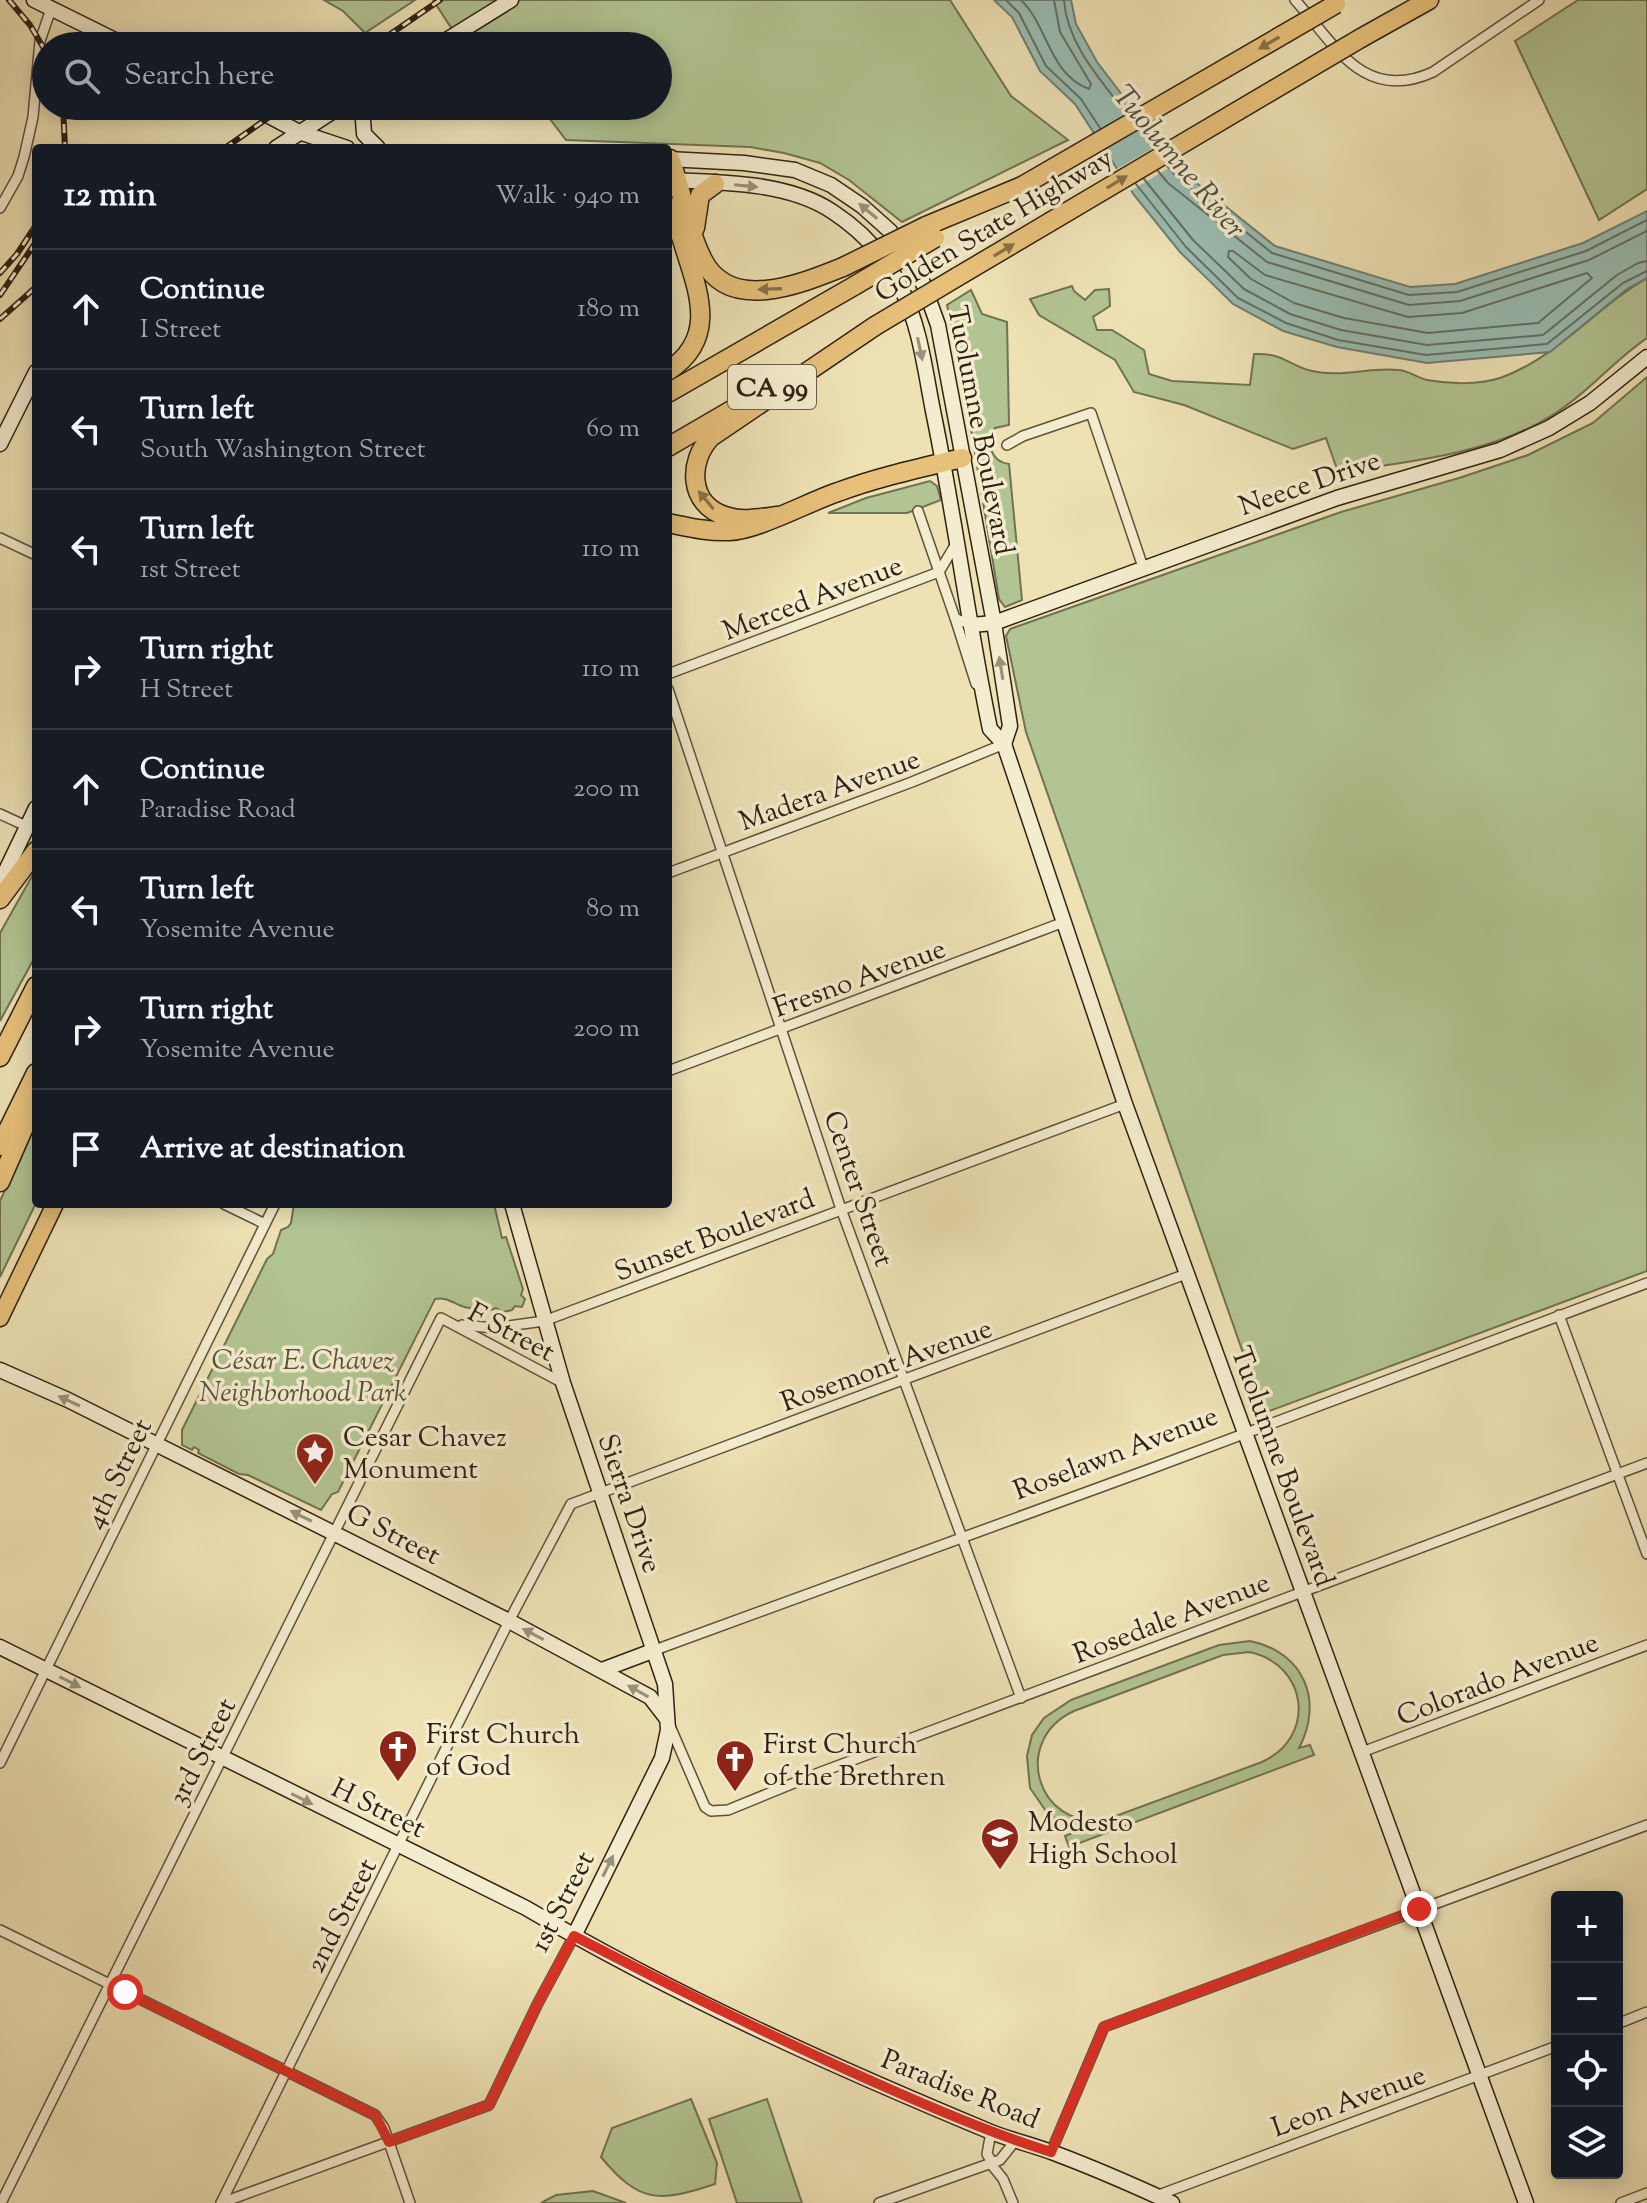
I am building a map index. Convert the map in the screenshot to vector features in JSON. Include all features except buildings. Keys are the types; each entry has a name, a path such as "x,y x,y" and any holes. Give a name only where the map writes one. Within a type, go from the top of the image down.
{"highway":[{"name":"Golden State Highway","path":"672,445 1429,0"},
{"name":"Golden State Highway","path":"672,391 854,286 931,232 1022,186 1339,2"},
{"path":"672,180 688,237 702,314 697,341 688,355 672,368"},
{"path":"688,237 700,195 715,184"},
{"path":"672,212 711,272 731,285 746,289 780,290 931,232"},
{"path":"777,516 747,519 725,516 702,500 694,473 703,446 711,437 875,326"},
{"path":"672,524 730,531 747,528 891,474 953,460"},
{"path":"0,899 32,856"},
{"path":"0,1057 32,994"},
{"path":"0,1146 32,1081"},
{"path":"0,1182 32,1109"}],"main road":[{"path":"34,0 98,32"},
{"path":"460,32 511,0"},
{"path":"276,120 299,132 335,144"},
{"path":"282,144 318,120"},
{"path":"363,120 364,134 374,144"},
{"name":"Tuolumne Boulevard","path":"672,173 744,163 795,170 846,194 890,231 920,275 931,303 950,385 957,542 965,602 990,729 1004,744 1125,1104 1526,2203"},
{"name":"Tuolumne Boulevard","path":"672,173 715,184 790,192 833,212 874,246 900,286 911,310 953,460 994,623 1010,726 1004,744"},
{"name":"Neece Drive","path":"971,625 994,623 1337,498 1500,450 1549,428 1576,411 1647,357"},
{"path":"0,444 32,380"},
{"path":"0,883 32,815"},
{"path":"0,1318 53,1208"},
{"name":"Sierra Drive","path":"513,1208 563,1383 655,1650 665,1684 667,1719"},
{"name":"G Street","path":"0,1370 509,1621 650,1697 667,1719"},
{"name":"H Street","path":"0,1647 526,1908 574,1936 733,2017"},
{"name":"Roselawn Avenue","path":"602,1670 655,1650"},
{"name":"1st Street","path":"574,1936 662,1758 668,1740 667,1719"},
{"name":"Paradise Road","path":"733,2017 991,2132 1051,2152 1172,2203"}],"street":[{"path":"1295,0 1344,59 1372,76 1398,81 1420,78 1433,72 1539,0"},
{"path":"43,32 51,9"},
{"path":"0,208 18,176 32,120"},
{"path":"1007,445 1023,436 1091,413 1143,567"},
{"name":"Tuolumne Boulevard","path":"918,511 987,714"},
{"path":"0,538 32,553"},
{"name":"Merced Avenue","path":"672,672 939,572 957,542"},
{"path":"955,618 971,625"},
{"name":"Center Street","path":"672,701 841,1209 1021,1698"},
{"name":"Madera Avenue","path":"672,871 912,782 1004,744"},
{"path":"0,814 26,826"},
{"name":"Fresno Avenue","path":"672,1070 1064,922"},
{"name":"Sunset Boulevard","path":"544,1321 1125,1104"},
{"path":"232,1208 265,1224"},
{"name":"4th Street","path":"0,1763 273,1208"},
{"name":"Rosemont Avenue","path":"599,1492 1186,1274"},
{"name":"Roselawn Avenue","path":"655,1650 1647,1283"},
{"path":"1559,1315 1647,1554"},
{"name":"F Street","path":"441,1318 563,1383"},
{"name":"3rd Street","path":"1,2203 441,1318"},
{"path":"455,1325 494,1328 544,1321"},
{"name":"Rosedale Avenue","path":"711,1811 728,1810 1647,1463"},
{"name":"2nd Street","path":"221,2203 509,1621 571,1504 599,1492"},
{"name":"Colorado Avenue","path":"1362,1752 1647,1645"},
{"name":"Sierra Drive","path":"667,1719 702,1802 711,1811"},
{"path":"1051,2152 1104,2027 1647,1825"},
{"path":"0,1930 375,2115 389,2142 410,2203"},
{"name":"1st Street","path":"389,2142 489,2105 574,1936"},
{"path":"1623,2022 1647,2012"},
{"name":"Leon Avenue","path":"1156,2196 1551,2048"},
{"path":"991,2132 987,2154 1003,2179 1013,2203"},
{"path":"879,2203 1000,2160 1015,2141"},
{"path":"221,2203 389,2142"},
{"path":"1621,2203 1647,2193"}],"green space":[{"path":"324,0 415,0 367,32 343,11"},
{"path":"433,0 950,0 1011,96 1068,140 902,222 849,180 820,163 784,153 750,147 566,140 551,120 672,120 672,32 454,32"},
{"path":"1578,0 1647,0 1647,189 1599,220 1515,41"},
{"path":"1647,278 1647,338 1551,416 1527,429 1475,448 1338,472 1326,438 1293,449 1184,405 1134,392 1115,360 1039,315 1030,299 1072,286 1085,300 1095,290 1109,289 1110,306 1093,317 1097,330 1112,330 1144,350 1149,374 1172,381 1250,385 1254,354 1273,355 1304,369 1323,373 1398,370 1427,380 1464,383 1500,378 1521,369"},
{"path":"971,290 982,314 1007,322 1009,425 995,428 990,445 998,460 1009,464 1022,600 1005,607 999,599 959,356 947,305"},
{"path":"1647,377 1647,1271 1264,1413 1026,732 1006,636 1010,629 1341,512 1528,455 1593,423"},
{"path":"930,481 937,486 941,500 907,513 828,513 866,498"},
{"path":"32,876 32,962 0,1021 0,933"},
{"path":"32,1131 34,1208 0,1277 0,1201"},
{"name":"César E. Chavez Neighborhood Park","path":"293,1208 495,1208 502,1238 506,1237 523,1289 521,1295 525,1299 522,1307 515,1306 503,1312 496,1308 485,1312 446,1299 435,1299 338,1492 332,1494 321,1510 248,1475 239,1474 198,1453 199,1450 194,1447 192,1450 182,1445 182,1430 267,1259 273,1254 281,1230 291,1223"},
{"path":"1250,1641 1269,1647 1296,1667 1309,1696 1306,1730 1299,1748 1310,1745 1314,1755 1069,1847 1065,1836 1077,1831 1048,1814 1030,1788 1027,1756 1032,1735 1044,1718 1071,1700 1219,1645","holes":["1249,1652 1269,1659 1284,1671 1294,1685 1298,1702 1298,1719 1280,1751 1262,1762 1105,1820 1081,1819 1062,1811 1048,1797 1040,1780 1038,1761 1043,1742 1054,1724 1074,1711 1223,1655"]},
{"path":"691,2099 717,2163 715,2184 678,2194 651,2195 627,2183 601,2157 612,2128"},
{"path":"767,2099 802,2203 737,2203 709,2119"},
{"path":"593,2191 626,2203 541,2203 556,2195"}],"water":[{"path":"994,0 1071,0 1076,24 1097,62 1179,169 1275,246 1410,287 1455,284 1583,243 1647,211 1647,278 1627,289 1550,352 1427,363 1337,347 1283,331 1233,304 1180,252 1134,195 1075,104 1040,71 1012,17"}],"pier":[{"path":"1164,142 1179,162 1127,193 1113,171"}],"railway":[{"path":"9,0 34,32"},
{"path":"393,32 440,0"},
{"path":"64,120 65,144"},
{"path":"231,144 265,120"},
{"path":"0,273 32,231"},
{"path":"0,295 32,248"},
{"path":"0,319 32,291"}],"place":[{"name":"Cesar Chavez Monument","path":"315,1486"},
{"name":"First Church of God","path":"398,1783"},
{"name":"First Church of the Brethren","path":"735,1793"},
{"name":"Modesto High School","path":"1000,1871"}],"route":[{"path":"125,1992 375,2115 389,2142 489,2105 574,1936 733,2017 840,2067 1004,2137 1051,2152 1104,2027 1419,1909"}],"water label":[{"name":"Tuolumne River","path":"1180,161"}]}
